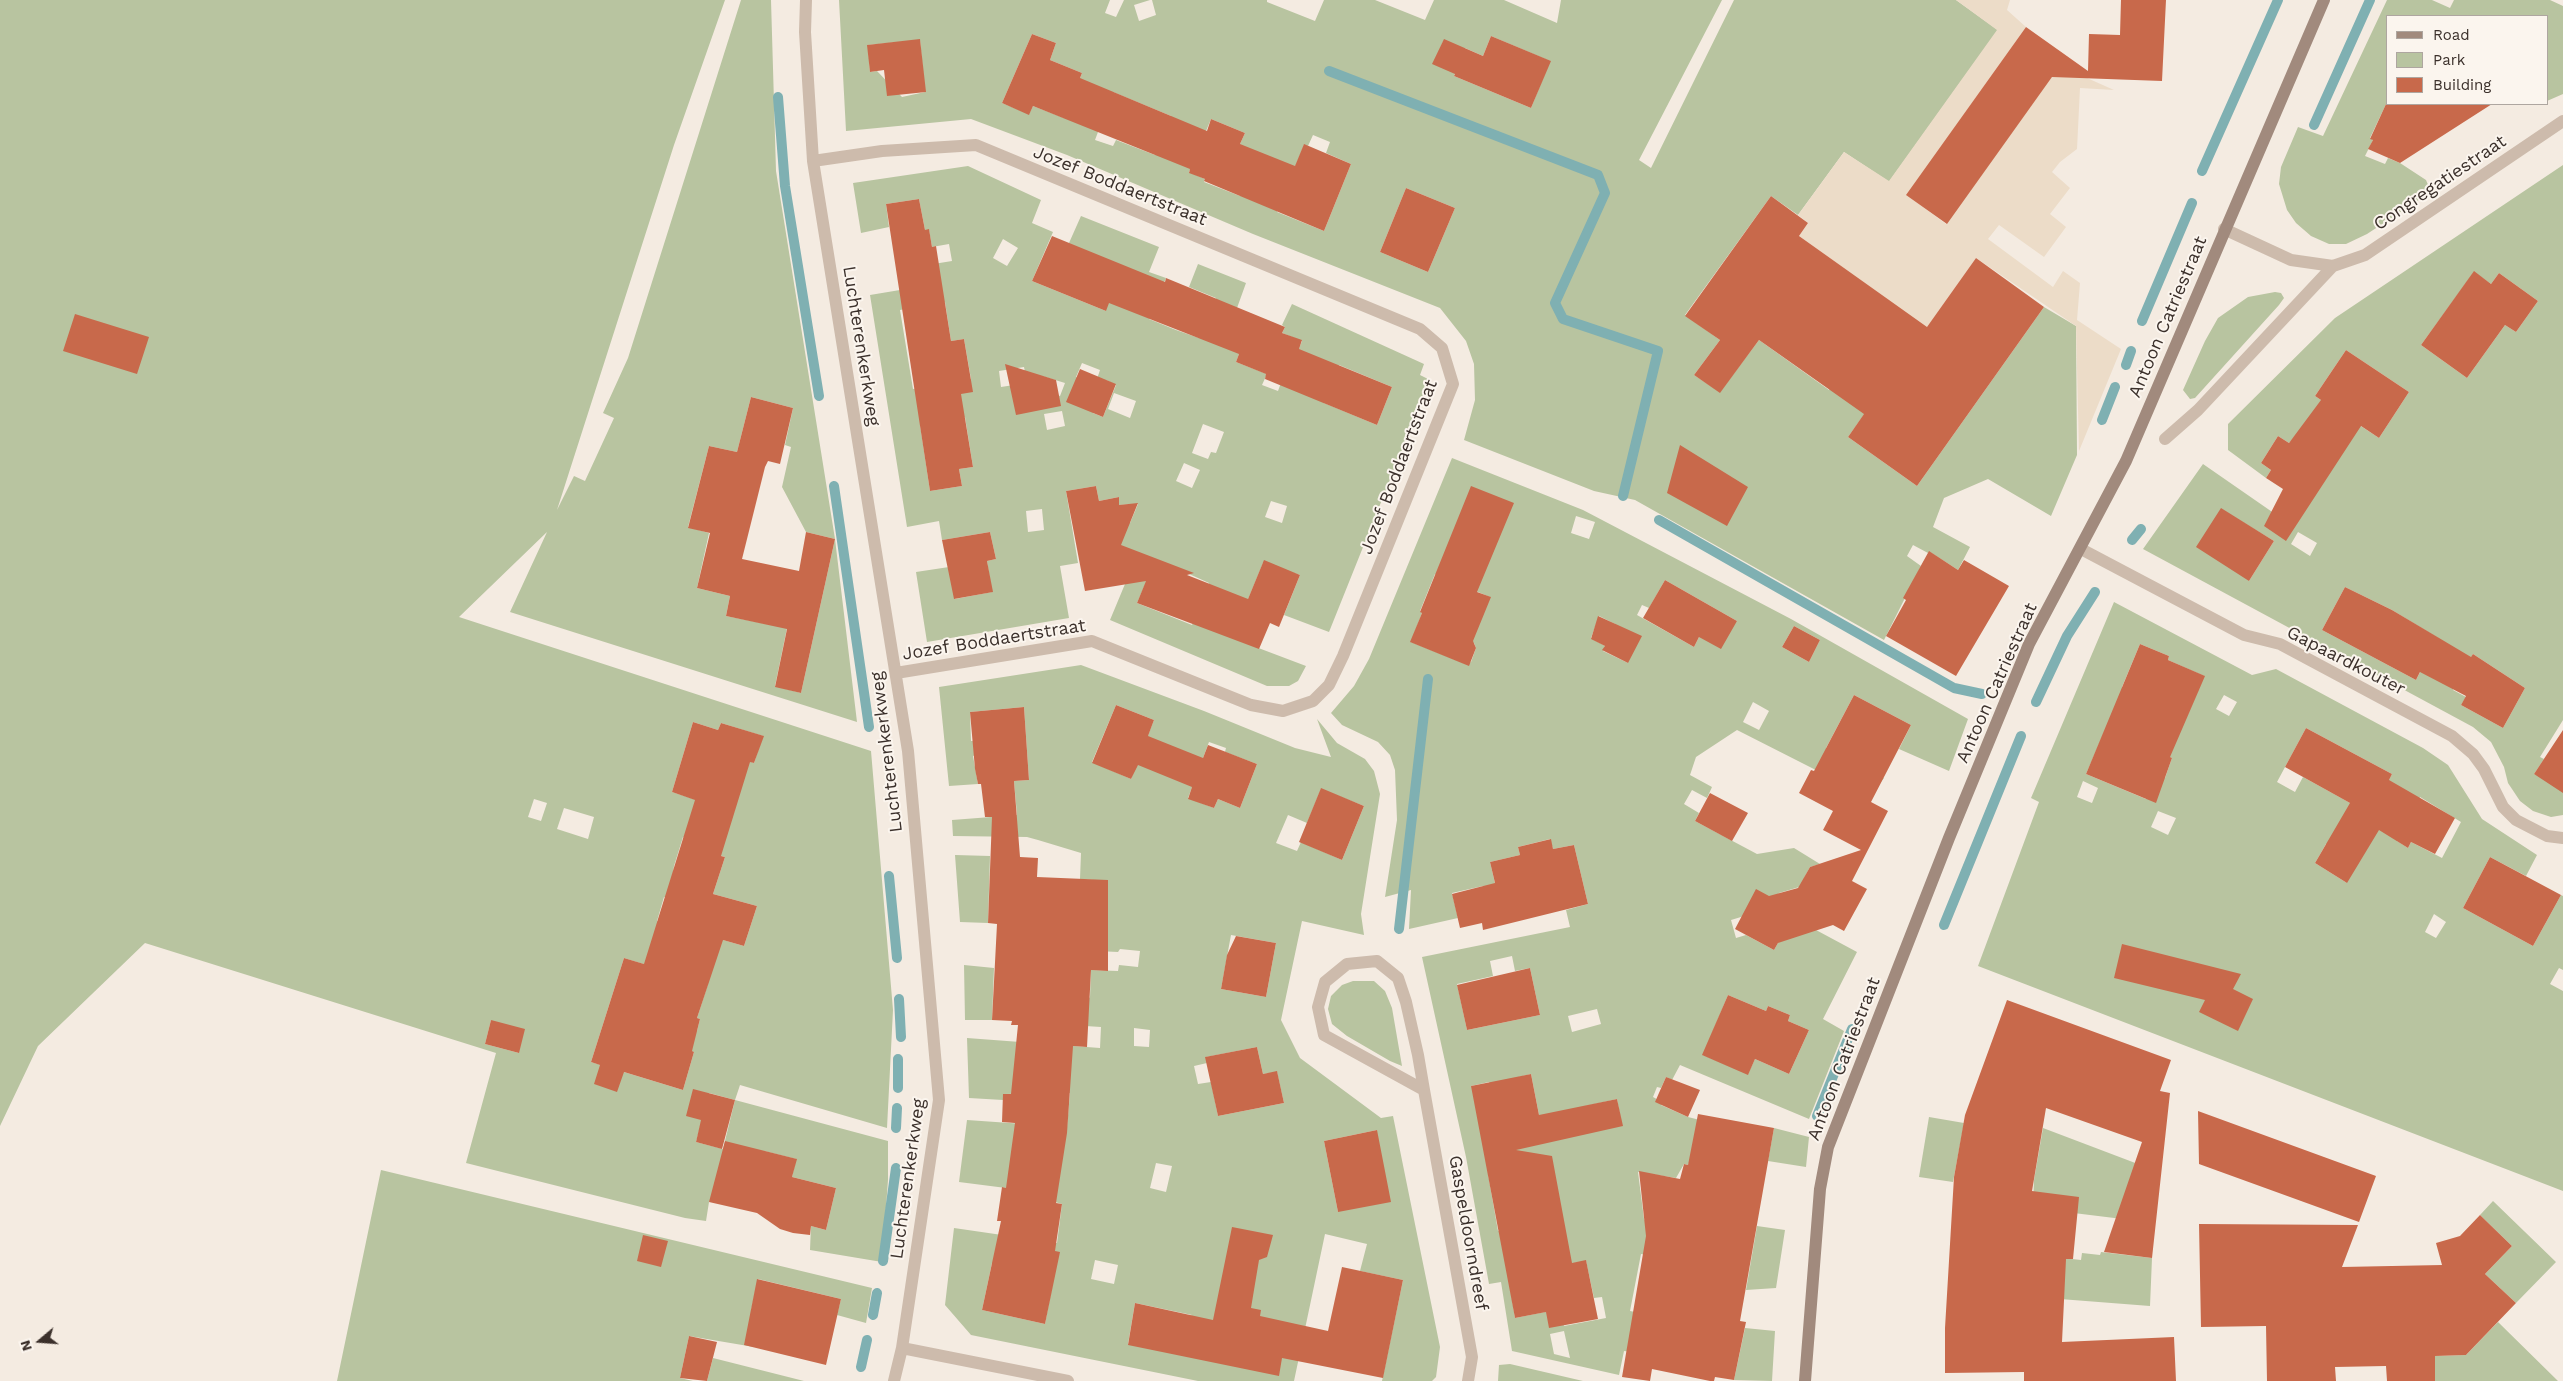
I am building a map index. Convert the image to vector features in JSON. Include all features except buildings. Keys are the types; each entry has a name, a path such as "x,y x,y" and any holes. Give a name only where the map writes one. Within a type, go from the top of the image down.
{"main road":[{"name":"Antoon Catriestraat","path":"1805,1381 1820,1190 1828,1147 1949,838 2029,644 2081,549 2126,460 2324,0"}],"street":[{"name":"Luchterenkerkweg","path":"806,0 805,32 813,161 908,751 939,1100 902,1348 894,1381"},
{"name":"Congregatiestraat","path":"2224,229 2291,260 2333,266 2365,255 2563,122"},
{"name":"Jozef Boddaertstraat","path":"813,161 882,151 976,145 1420,329 1442,348 1453,384 1343,656 1329,685 1313,700 1283,711 1252,705 1092,640 896,673"},
{"name":"Congregatiestraat","path":"2165,439 2198,410 2333,266"},
{"name":"Gapaardkouter","path":"2081,549 2244,635 2280,644 2452,736 2473,754 2484,769 2503,807 2516,820 2547,836 2563,838"},
{"name":"Gaspeldoorndreef","path":"1424,1090 1324,1035 1318,1007 1326,982 1347,964 1377,961 1398,978 1406,1002 1424,1090 1472,1357 1468,1381"},
{"path":"902,1348 1068,1381"}],"green space":[{"path":"0,0 725,0 674,145 557,510 574,476 585,481 614,418 603,413 628,358 741,0 771,0 776,171 835,539 857,722 510,612 547,532 459,617 871,751 893,1010 887,1128 740,1085 735,1100 888,1141 888,1180 882,1262 810,1250 811,1226 826,1230 836,1188 792,1177 796,1159 764,1151 709,1202 706,1221 685,1218 466,1163 496,1053 145,943 38,1046 0,1126","holes":["751,397 793,408 785,445 791,447 782,487 806,532 835,539 801,693 775,686 787,628 726,616 730,596 697,588 709,533 688,527 709,446 737,452","693,722 718,730 721,723 763,736 754,763 746,760 734,812 672,792","534,799 547,803 541,821 528,817","564,808 594,817 588,839 557,829","683,837 706,851 725,857 713,894 757,906 744,946 657,921 664,897 669,898 674,866","624,958 708,984 697,1018 700,1019 697,1031 693,1031 687,1050 694,1052 683,1090 591,1062","491,1020 519,1053 485,1044","709,1093 735,1100 723,1149 696,1142"]},
{"path":"839,0 1110,0 1105,13 1116,17 1124,0 1150,0 1134,5 1139,21 1156,15 1152,0 1267,0 1267,2 1315,21 1324,0 1375,0 1425,20 1434,0 1504,0 1557,23 1561,0 1722,0 1639,160 1651,168 1734,0 1956,0 1998,30 1889,182 1844,152 1798,215 1771,196 1685,315 1720,340 1694,375 1720,392 1759,340 1829,390 1847,364 1882,389 1848,437 1917,486 2044,307 2076,326 2077,455 2051,516 1988,479 1944,498 1933,527 1970,547 1958,570 1930,552 1928,553 1913,545 1907,556 1921,566 1884,640 1635,500 1594,491 1464,440 1475,400 1474,364 1466,341 1440,308 1253,234 1067,155 971,119 846,131","holes":["1032,34 1056,43 1050,60 1082,73 1064,118 1033,106 1029,114 1002,103","1491,36 1550,61 1531,108 1454,76 1465,48 1483,56","920,40 925,92 902,97 877,71 870,72 868,45","1443,42 1458,48 1433,64","1113,92 1171,116 1155,155 1116,140 1113,146 1095,140","1211,119 1245,133 1240,144 1240,196 1204,182 1205,179 1189,172","1313,135 1330,142 1326,153 1351,164 1324,231 1277,212 1304,145 1308,146","1406,188 1455,208 1428,272 1380,252"]},
{"path":"2387,0 2432,0 2450,8 2454,0 2550,0 2563,6 2563,94 2548,101 2548,15 2386,15 2386,104 2370,138 2373,140 2365,156 2385,164 2388,158 2400,163 2426,180 2431,192 2367,234 2346,244 2329,244 2311,236 2296,223 2287,210 2279,184 2281,167 2298,127 2323,136"},
{"path":"2563,165 2563,720 2540,757 2544,759 2534,774 2563,784 2563,815 2551,817 2533,811 2520,801 2508,783 2504,767 2491,742 2473,727 2143,549 2203,464 2291,525 2295,436 2289,443 2278,436 2261,463 2271,470 2266,478 2228,450 2228,424 2335,318","holes":["2474,272 2491,284 2499,273 2538,301 2516,332 2505,325 2467,378 2421,345","2346,350 2409,392 2379,438 2315,396","2221,509 2274,541 2249,581","2298,532 2317,543 2310,556 2291,544","2345,587 2392,610 2438,638 2416,680 2322,630","2473,654 2525,688 2503,728 2461,705 2466,697 2453,690"]},
{"path":"968,166 1041,200 1032,223 1053,232 1032,281 1106,311 1069,243 1081,216 1159,247 1149,272 1166,278 1149,319 1199,338 1216,298 1189,287 1198,264 1246,283 1237,308 1254,315 1236,362 1267,374 1262,385 1278,391 1282,380 1286,381 1302,341 1282,333 1285,327 1282,325 1292,304 1424,364 1420,375 1430,380 1329,632 1284,615 1300,575 1263,563 1232,638 1306,666 1298,681 1289,686 1267,686 1110,620 1125,584 1109,578 1121,523 1130,523 1138,504 1119,505 1119,497 1099,501 1096,486 1066,491 1078,563 1060,566 1069,618 927,642 916,572 949,567 955,599 992,592 987,561 996,559 990,532 942,540 939,521 907,527 870,295 924,286 921,266 952,261 949,244 932,247 929,230 925,230 919,199 886,204 889,227 861,233 853,183","holes":["1003,239 1018,248 1007,266 993,258","945,302 951,341 964,339 971,379 913,389 900,310","1082,363 1100,370 1095,385 1076,377","1339,365 1392,387 1377,425 1324,403","1024,367 1027,383 1001,387 999,371","1042,376 1065,383 1060,396 1037,389","1106,380 1116,385 1103,417 1093,413","1114,393 1136,401 1130,418 1108,409","1062,411 1065,426 1047,430 1044,414","965,417 973,467 959,469 962,486 930,491 920,425","1203,424 1224,432 1216,453 1211,452 1208,459 1192,453","1184,463 1200,470 1192,488 1176,481","1271,501 1287,506 1282,523 1265,517","1042,509 1044,530 1028,532 1026,511","1156,559 1209,583 1192,625 1137,603"]},
{"path":"2275,292 2281,293 2284,298 2279,305 2195,398 2190,399 2183,390 2205,341 2218,318 2248,297"},
{"path":"1452,458 1583,510 1791,619 1968,719 1949,771 1899,749 1911,725 1854,695 1826,748 1884,778 1869,797 1737,730 1696,757 1690,775 1712,787 1707,798 1692,790 1684,804 1699,813 1695,821 1757,854 1794,848 1820,864 1810,867 1804,878 1806,885 1779,893 1775,900 1731,920 1736,938 1746,935 1774,950 1783,934 1816,930 1857,952 1823,1019 1844,1031 1809,1119 1680,1065 1672,1080 1666,1077 1661,1088 1657,1087 1653,1097 1662,1102 1661,1105 1688,1117 1708,1122 1688,1165 1684,1164 1676,1178 1638,1172 1644,1219 1672,1259 1641,1254 1630,1311 1661,1317 1655,1355 1624,1351 1619,1375 1512,1351 1501,1282 1489,1284 1466,1157 1422,957 1570,927 1566,910 1588,904 1574,845 1553,849 1550,839 1518,847 1520,855 1490,862 1498,896 1483,886 1452,893 1458,918 1409,929 1411,890 1385,897 1397,820 1395,770 1390,755 1378,742 1342,725 1331,713 1354,686 1369,659","holes":["1576,516 1595,522 1589,539 1571,533","1435,574 1490,597 1465,639 1474,643 1476,648 1471,662 1466,664 1411,642 1422,613 1420,611","1665,580 1737,621 1699,637 1694,647 1637,615 1642,605 1649,608","1599,616 1615,624 1628,663 1603,651 1605,646 1591,638","1794,626 1820,640 1809,662 1782,647","1753,702 1769,711 1759,730 1743,722","1512,956 1515,971 1530,968 1540,1015 1467,1030 1457,984 1493,976 1490,961","1728,995 1766,1011 1768,1006 1790,1015 1788,1021 1809,1030 1789,1074 1755,1059 1748,1074 1703,1055","1597,1009 1601,1024 1572,1032 1568,1016","1531,1074 1541,1125 1471,1086 1489,1082 1490,1084","1617,1099 1622,1126 1586,1106","1488,1174 1563,1218 1498,1231","1586,1261 1594,1298 1602,1297 1606,1318 1564,1326 1560,1309 1515,1318 1508,1275","1564,1331 1570,1358 1554,1354 1550,1334"]},
{"path":"2114,602 2252,675 2276,669 2423,748 2448,765 2482,819 2537,855 2526,876 2490,857 2463,908 2533,946 2561,895 2563,896 2563,970 2559,968 2550,984 2563,991 2563,1191 1978,966 2039,802 2031,798","holes":["2140,644 2169,656 2168,660 2204,676 2188,714 2122,687","2224,695 2237,702 2229,716 2216,709","2306,728 2392,774 2367,822 2352,804 2303,777 2295,792 2277,782","2105,730 2172,758 2165,778 2156,775 2146,799 2086,774","2083,781 2098,788 2092,803 2077,797","2420,797 2461,822 2442,858 2411,842 2408,848 2397,841","2158,811 2176,818 2168,835 2151,827","2326,844 2347,883 2315,863","2434,914 2446,922 2436,938 2425,932"]},
{"path":"1081,665 1204,711 1295,748 1331,757 1317,719 1337,743 1365,759 1374,771 1380,794 1361,914 1364,935 1302,921 1281,1020 1300,1058 1381,1118 1393,1116 1440,1347 1436,1377 1432,1381 1382,1381 1403,1280 1360,1271 1367,1244 1325,1234 1294,1381 1198,1381 971,1335 945,1305 954,1228 1057,1243 1062,1204 1006,1188 959,1182 967,1120 1067,1127 1070,1093 1004,1094 1003,1100 969,1098 967,1038 1100,1048 1101,1027 1070,1025 1090,997 1091,970 1118,971 1119,965 1138,967 1140,951 1120,949 1118,952 1035,948 1108,929 1108,881 1080,879 1081,853 1038,840 1027,837 953,836 952,820 1017,815 1014,781 1029,780 1024,707 970,712 971,741 975,741 976,755 973,756 978,784 949,786 939,687","holes":["1116,705 1154,720 1131,779 1092,762","1209,742 1226,748 1225,752 1257,764 1240,808 1218,799 1214,808 1188,798","1321,789 1364,806 1342,860 1301,842 1297,851 1276,843 1288,815 1307,823","1231,935 1276,943 1266,997 1221,989","1134,1028 1150,1030 1149,1047 1134,1046","1257,1047 1263,1074 1277,1072 1284,1103 1218,1116 1211,1082 1198,1084 1194,1066 1207,1063 1206,1057","1377,1130 1338,1212 1324,1141","1156,1163 1172,1166 1166,1192 1150,1188","1095,1260 1118,1265 1114,1284 1091,1279","992,1263 1054,1276 1045,1324 982,1310","1135,1303 1192,1315 1128,1344"]},
{"path":"955,855 990,856 988,923 960,922"},
{"path":"964,965 994,968 992,1020 965,1020"},
{"path":"1353,981 1374,981 1385,991 1392,1008 1402,1066 1347,1036 1332,1024 1328,1009 1331,996 1342,985"},
{"path":"1929,1117 1964,1123 1953,1182 1919,1177"},
{"path":"1774,1128 1809,1137 1806,1167 1768,1161"},
{"path":"2043,1128 2159,1172 2155,1223 2033,1208 2034,1180"},
{"path":"381,1170 872,1288 866,1323 837,1315 841,1299 758,1279 751,1311 754,1347 689,1336 680,1378 693,1381 337,1381"},
{"path":"2493,1201 2556,1262 2516,1303 2485,1274 2512,1246 2480,1215"},
{"path":"1757,1226 1785,1230 1776,1288 1746,1290"},
{"path":"2101,1252 2152,1258 2150,1306 2060,1299 2064,1293 2063,1258 2081,1260 2082,1253 2100,1255"},
{"path":"2498,1322 2558,1381 2435,1381 2435,1356 2466,1355"},
{"path":"1745,1328 1775,1331 1772,1381 1734,1380"},
{"path":"713,1358 804,1381 707,1381"},
{"path":"1510,1364 1583,1381 1498,1381 1499,1365"}],"shaded area":[{"path":"1956,0 2010,0 2007,10 2026,27 1907,195 1946,224 2067,56 2087,78 2114,90 2080,88 2077,149 2060,162 2052,172 2070,188 2050,214 2066,227 2044,257 1999,225 1988,239 2053,287 2063,271 2080,283 2077,320 2121,349 2079,451 2076,326 1976,258 1892,377 1892,303 1799,236 1808,223 1798,215 1844,152 1889,181 1997,30"}],"waterway":[{"path":"2202,171 2278,0"},
{"path":"2314,125 2370,0"},
{"path":"1329,71 1598,175 1605,193 1555,303 1563,319 1658,351 1623,496"},
{"path":"778,97 785,186 819,396"},
{"path":"2142,321 2192,203"},
{"path":"2126,365 2131,351"},
{"path":"2102,420 2115,387"},
{"path":"834,486 869,727"},
{"path":"1659,520 1954,688 1982,694"},
{"path":"2132,540 2141,529"},
{"path":"2036,702 2067,636 2095,592"},
{"path":"1399,929 1428,679"},
{"path":"1944,925 2021,736"},
{"path":"889,876 897,958"},
{"path":"899,999 901,1037"},
{"path":"1817,1116 1852,1029"},
{"path":"898,1059 898,1088"},
{"path":"896,1128 897,1108"},
{"path":"883,1261 896,1168"},
{"path":"873,1315 877,1293"},
{"path":"861,1367 867,1340"}]}
